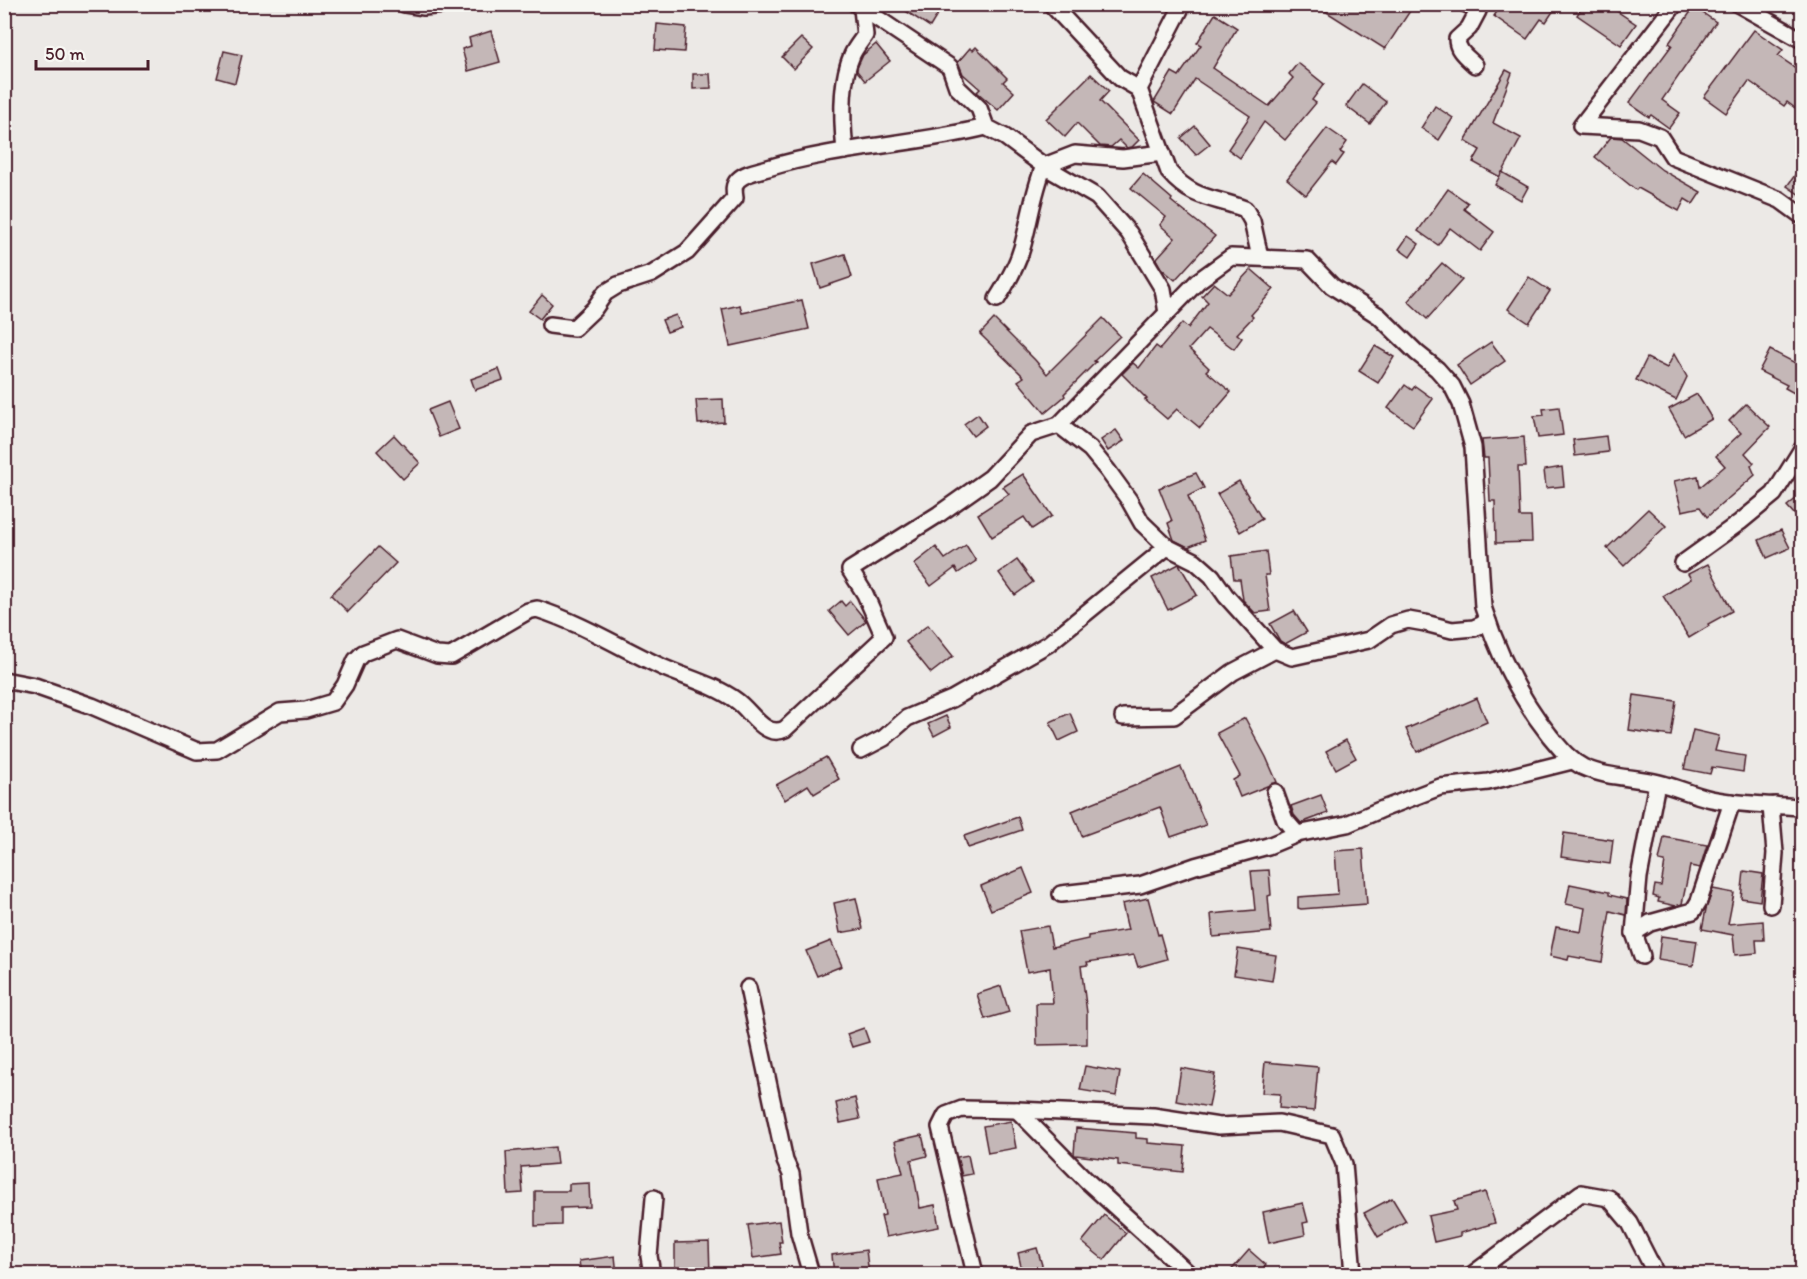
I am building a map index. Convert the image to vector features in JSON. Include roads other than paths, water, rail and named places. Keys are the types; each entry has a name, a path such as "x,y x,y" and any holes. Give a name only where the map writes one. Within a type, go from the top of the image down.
{"street":[{"path":"405,4 424,7 453,4"},
{"path":"1051,4 1120,78 1139,89 1169,172 1189,191 1245,209 1252,220 1260,256"},
{"path":"1139,89 1183,4"},
{"path":"1466,4 1474,6 1478,11 1469,28 1457,39 1457,44 1459,50 1475,65"},
{"path":"1675,4 1581,126 1639,129 1660,138 1673,157 1780,200 1803,216"},
{"path":"1738,4 1803,40"},
{"path":"861,6 950,67 957,87 979,108 987,127 1005,137 1044,166 1097,197 1129,233 1163,289 1167,313"},
{"path":"844,151 842,122 845,82 852,55 865,35 861,6"},
{"path":"550,325 574,328 594,309 604,293 618,285 652,274 687,252 735,198 734,187 738,180 748,174 792,160 987,127"},
{"path":"997,298 1010,278 1022,249 1035,186 1044,166 1075,154 1124,159 1162,153"},
{"path":"4,680 35,686 92,706 197,751 217,750 280,712 306,710 333,702 345,685 356,660 363,653 397,640 437,655 451,656 528,611 537,609 664,668 700,682 737,701 769,731 778,732 785,729 884,637 866,594 850,570 939,514 990,478 1031,434 1059,425 1198,281 1231,257 1260,256 1307,260 1332,286 1379,316 1437,369 1452,386 1461,404 1473,447 1483,607 1494,641 1513,681 1534,715 1572,760 1585,768 1622,778 1657,783 1710,799 1803,807"},
{"path":"1059,425 1090,449 1129,500 1142,523 1167,547 1195,561 1212,576 1226,596 1275,650 1292,657 1369,640 1391,625 1408,620 1452,630 1474,628 1488,622"},
{"path":"1683,563 1774,495 1803,449"},
{"path":"861,750 884,738 907,718 952,699 1048,644 1167,547"},
{"path":"1123,717 1174,716 1233,672 1275,650"},
{"path":"1061,894 1140,885 1194,866 1268,846 1297,834 1347,824 1440,787 1488,782 1572,760"},
{"path":"1642,956 1634,933 1639,878 1657,783"},
{"path":"1275,792 1285,820 1297,834"},
{"path":"1634,933 1650,923 1693,911 1699,902 1732,802"},
{"path":"1771,905 1775,853 1771,806 1775,805"},
{"path":"748,988 785,1161 791,1174 799,1233 811,1275"},
{"path":"975,1275 940,1126 946,1115 962,1108 1153,1116 1219,1126 1279,1123 1332,1135 1344,1164 1353,1275"},
{"path":"1017,1110 1086,1180 1189,1275"},
{"path":"1473,1275 1581,1193 1609,1198 1630,1224 1656,1275"},
{"path":"652,1275 649,1256 654,1198"}]}
